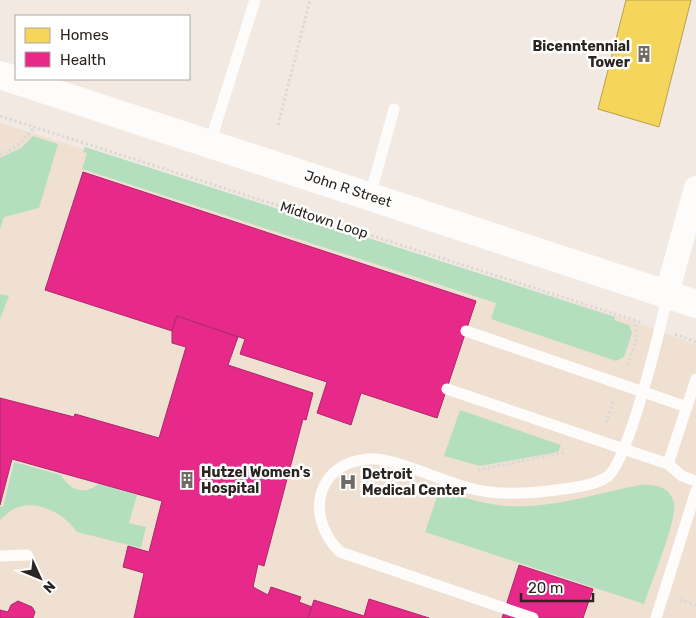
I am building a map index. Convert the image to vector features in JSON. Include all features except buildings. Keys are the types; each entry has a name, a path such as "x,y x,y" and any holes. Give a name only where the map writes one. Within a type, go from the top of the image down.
{"street":[{"name":"John R Street","path":"0,75 15,80"},
{"name":"John R Street","path":"15,80 696,304"},
{"path":"667,293 695,201"}],"lane":[{"path":"210,143 255,0"},
{"path":"370,196 394,109"},
{"path":"533,618 340,552 328,541 320,519 320,495 328,480 339,468 354,461 370,458 386,461 464,487 489,493 541,492 595,482 608,476 618,462 643,390 661,329 667,293"},
{"path":"466,331 643,390 687,407"},
{"path":"668,464 696,379"},
{"path":"447,389 668,464 682,476 696,481"},
{"path":"656,618 696,490"},
{"path":"0,556 27,555"}],"path":[{"path":"278,125 310,0"},
{"name":"Midtown Loop","path":"0,116 648,325"},
{"path":"0,155 17,146 35,127"},
{"path":"627,365 637,339 635,320"},
{"path":"606,423 615,396"},
{"path":"471,468 485,470 562,453 566,443"},
{"path":"679,600 696,605"}],"shaded area":[{"name":"Detroit Medical Center","path":"0,123 635,322 696,345 696,618 0,618"}],"green space":[{"path":"33,136 58,144 39,208 4,217 0,229 0,158 21,148"},
{"path":"85,147 615,317 614,320 629,325 632,333 624,357 616,361 491,319 496,303 82,169 87,153 83,152"},
{"path":"0,294 9,296 0,319"},
{"path":"460,410 561,445 558,452 480,466 444,456"},
{"path":"14,462 61,475 68,484 77,490 88,490 99,484 137,495 129,523 146,527 141,548 77,532 57,513 39,506 21,506 10,511 0,520 0,506 3,507"},
{"path":"640,485 661,487 669,493 674,503 672,523 668,537 644,604 425,532 439,491 491,504 528,506 566,501"}],"place":[{"name":"Bicenntennial Tower","path":"644,54"},
{"name":"Hutzel Women's Hospital","path":"187,480"},
{"name":"Detroit Medical Center","path":"348,482"}]}
